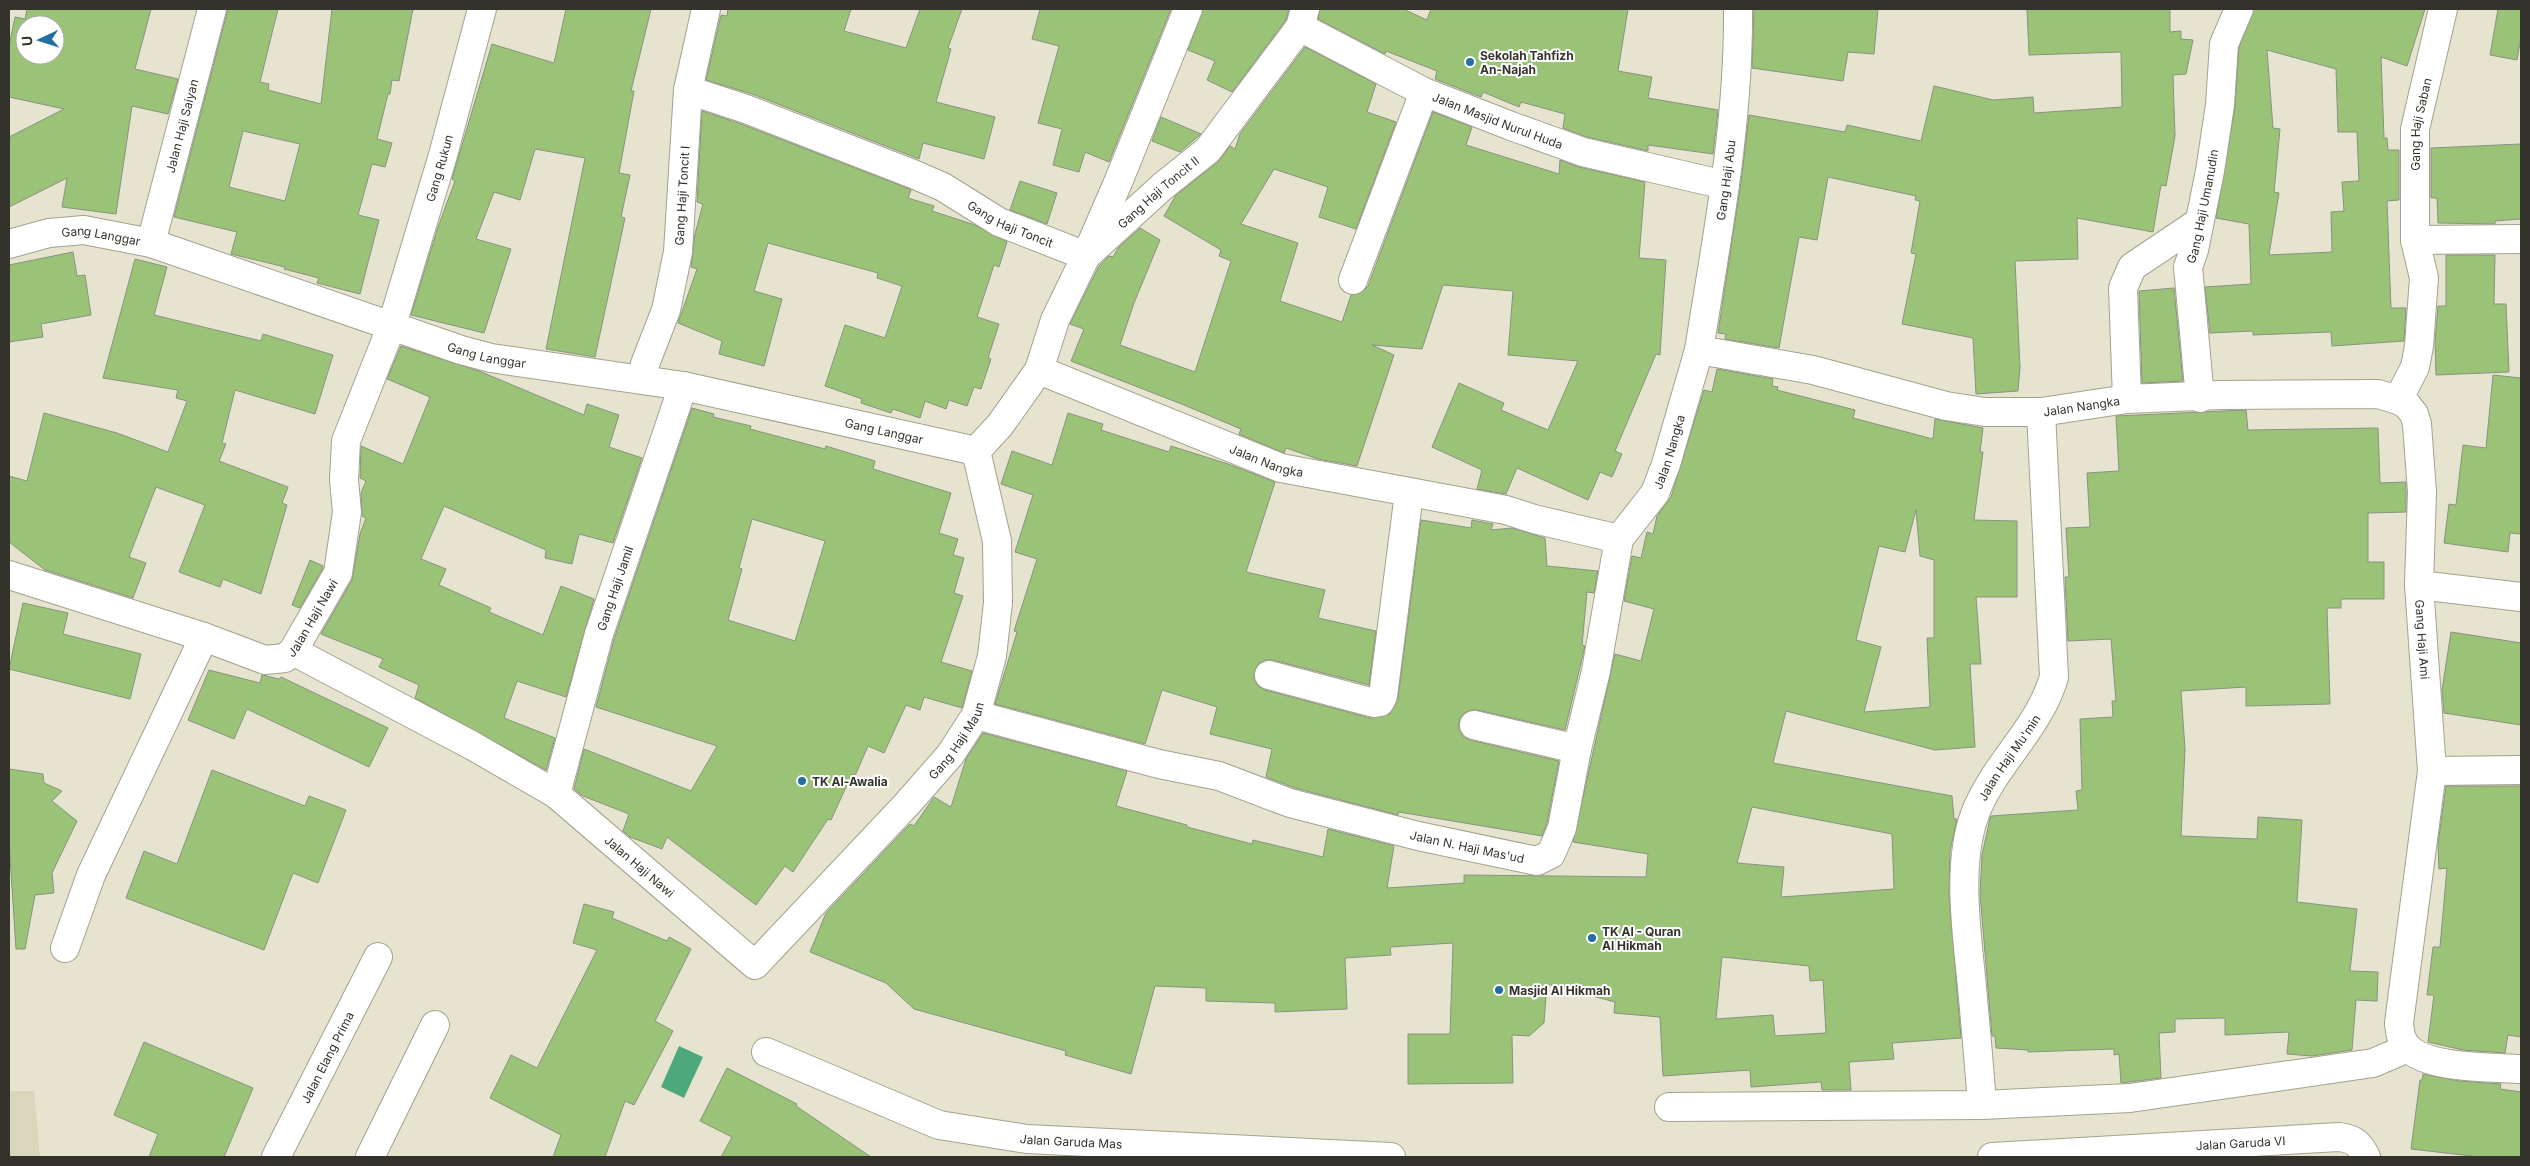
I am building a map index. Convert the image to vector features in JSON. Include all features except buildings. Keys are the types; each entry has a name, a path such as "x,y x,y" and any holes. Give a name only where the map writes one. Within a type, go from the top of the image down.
{"street":[{"name":"Jalan Haji Saiyan","path":"151,243 212,9"},
{"name":"Gang Rukun","path":"392,325 443,155 482,9"},
{"name":"Gang Haji Toncit I","path":"642,379 645,364 666,310 678,252 688,90 706,9"},
{"path":"1086,256 1188,9"},
{"name":"Gang Haji Abu","path":"1699,350 1734,126 1738,65 1738,9"},
{"name":"Gang Haji Umanudin","path":"2200,398 2188,267 2194,250 2220,105 2224,44 2238,9"},
{"name":"Gang Haji Saban","path":"2415,240 2415,129 2443,9"},
{"name":"Gang Haji Toncit II","path":"1038,370 1055,320 1086,256 1163,186 1208,150 1302,18"},
{"name":"Jalan Masjid Nurul Huda","path":"1302,18 1424,92 1583,152 1726,185"},
{"name":"Gang Haji Toncit","path":"688,90 746,109 914,174 943,187 999,222 1086,256"},
{"path":"1353,280 1424,92"},
{"path":"2127,400 2124,288 2132,268 2199,222"},
{"name":"Gang Langgar","path":"9,244 49,233 84,230 151,243 461,350 491,358 683,386 976,451"},
{"path":"2398,400 2415,367 2419,346 2424,278 2415,240 2521,239"},
{"name":"Jalan Haji Nawi","path":"9,575 204,637 265,660 285,658 293,650 338,573 346,512 344,480 346,441 392,325"},
{"name":"Jalan Nangka","path":"1038,370 1281,468 1506,510 1534,519 1619,539 1655,492 1666,464 1699,350 1813,370 1946,406 1985,412 2041,412 2127,400 2200,398 2220,395 2378,394 2398,400"},
{"path":"976,451 1000,425 1016,399 1038,370"},
{"name":"Gang Haji Jamil","path":"556,794 599,634 683,386"},
{"name":"Gang Haji Ami","path":"2398,400 2407,405 2414,414 2420,446 2422,492 2419,585 2432,771 2399,1023 2401,1035 2408,1048"},
{"name":"Jalan Haji Mu'min","path":"1982,1105 1964,910 1967,851 1974,815 1989,784 2040,712 2054,676 2041,412"},
{"name":"Gang Haji Maun","path":"755,964 907,804 950,755 976,715 992,656 998,603 997,541 976,451"},
{"path":"1270,675 1374,703 1380,702 1383,696 1409,493"},
{"name":"Jalan N. Haji Mas'ud","path":"976,715 1160,764 1219,776 1290,803 1418,836 1537,861 1551,854 1562,828 1576,749 1596,672 1619,539"},
{"path":"2419,585 2521,597"},
{"path":"65,948 91,875 204,637"},
{"name":"Jalan Haji Nawi","path":"293,650 556,794 755,964"},
{"path":"1474,725 1576,749"},
{"path":"2432,771 2521,770"},
{"name":"Jalan Elang Prima","path":"276,1157 378,957"},
{"path":"370,1157 435,1025"},
{"path":"1669,1107 1982,1105 2130,1098 2170,1094 2373,1063 2408,1048 2424,1058 2445,1063 2521,1069"},
{"name":"Jalan Garuda Mas","path":"766,1052 939,1125 985,1134 1027,1139 1391,1157"},
{"name":"Jalan Garuda VI","path":"1992,1157 2340,1137 2353,1139 2361,1147 2366,1157"}],"shaded area":[{"path":"679,1046 703,1057 684,1098 661,1087"},
{"path":"9,1091 34,1091 40,1157 9,1157"}],"place":[{"name":"Sekolah Tahfizh An-Najah","path":"1470,62"},
{"name":"TK Al-Awalia","path":"802,781"},
{"name":"TK Al - Quran Al Hikmah","path":"1592,938"},
{"name":"Masjid Al Hikmah","path":"1499,990"}]}
